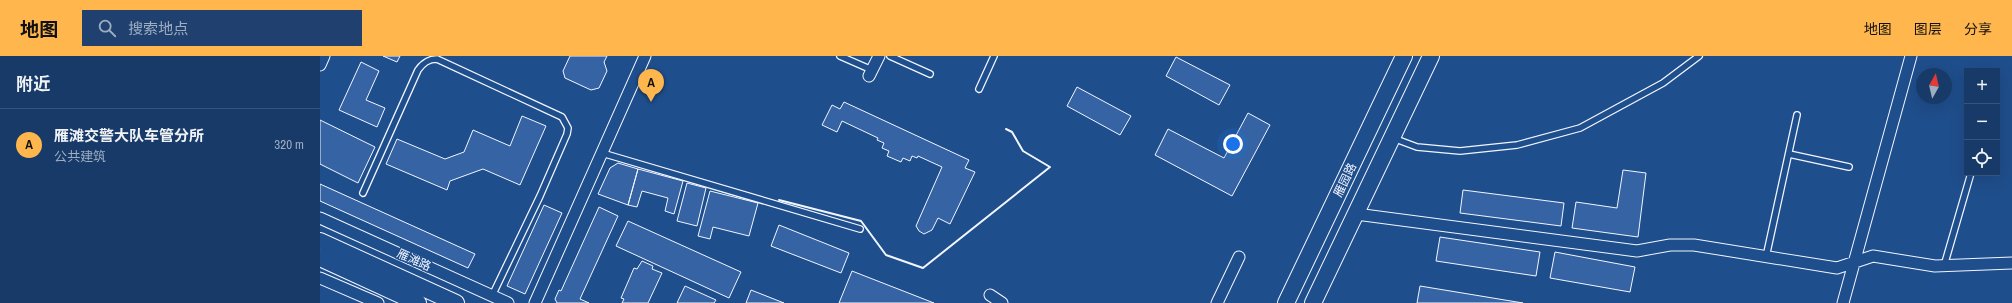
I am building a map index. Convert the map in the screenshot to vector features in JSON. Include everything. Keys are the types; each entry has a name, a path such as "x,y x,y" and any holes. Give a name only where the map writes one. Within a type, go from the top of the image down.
{"main road":[{"name":"雁园路","path":"1286,303 1404,56"},
{"name":"雁园路","path":"1313,303 1431,56"},
{"name":"雁滩路","path":"320,241 456,303"},
{"path":"320,258 418,303"}],"street":[{"path":"320,65 324,56"},
{"path":"535,303 645,56"},
{"path":"871,73 879,56"},
{"path":"1843,303 1911,56"},
{"path":"1356,214 1637,251 1670,245 1694,245 1837,268 1873,256 1934,266 2012,264"},
{"name":"雁滩路","path":"320,218 508,303"},
{"path":"1217,303 1239,257"},
{"path":"320,278 378,303"},
{"path":"990,295 1002,303"}],"lane":[{"path":"840,56 871,73"},
{"path":"890,56 930,74"},
{"path":"979,89 994,56"},
{"path":"1392,138 1417,147 1460,151 1517,145 1580,128 1663,83 1699,56"},
{"path":"363,193 418,70 431,59 437,59 562,117 568,128 568,134 492,296"},
{"path":"1766,257 1797,115"},
{"path":"602,152 860,229"},
{"path":"1789,154 1849,168"},
{"path":"1944,266 1970,176"}],"building":[{"path":"383,56 400,56 397,62"},
{"path":"570,56 607,56 604,62 607,71 599,88 591,90 565,78 563,71"},
{"path":"1176,57 1230,85 1219,105 1166,76"},
{"path":"361,62 379,71 366,100 385,108 377,127 339,110"},
{"path":"1077,87 1131,116 1120,135 1067,106"},
{"path":"844,102 969,160 965,168 975,172 950,224 938,218 932,230 924,234 919,231 916,226 942,167 918,156 917,158 912,156 910,161 903,158 901,162 887,156 889,151 882,148 884,143 877,140 878,138 842,121 837,132 822,125 832,105 840,109"},
{"path":"1248,113 1270,125 1232,196 1155,155 1168,129 1224,158"},
{"path":"522,116 546,126 520,185 483,169 450,181 447,190 386,164 397,139 445,159 464,152 473,130 510,146"},
{"path":"320,120 375,147 358,183 320,164"},
{"path":"618,163 638,169 628,205 598,194 610,168"},
{"path":"638,169 683,181 674,214 665,211 668,198 642,191 637,207 628,205"},
{"path":"1623,170 1646,173 1638,237 1572,228 1576,202 1617,208"},
{"path":"687,183 706,188 697,226 677,221"},
{"path":"320,184 475,254 468,268 320,201"},
{"path":"1463,190 1564,203 1561,226 1460,213"},
{"path":"710,191 758,203 749,236 713,227 710,239 698,236"},
{"path":"544,205 562,213 525,294 507,286"},
{"path":"599,207 618,216 580,299 589,303 557,303 555,299 559,290 561,291"},
{"path":"628,221 741,272 729,298 616,246"},
{"path":"779,225 849,253 841,273 771,246"},
{"path":"1440,237 1540,252 1536,276 1436,261"},
{"path":"1555,252 1635,267 1630,292 1550,278"},
{"path":"642,261 653,266 652,269 662,273 648,303 622,303 624,299 621,298 634,268 637,269"},
{"path":"852,271 934,303 839,303"},
{"path":"685,286 716,300 714,303 677,303"},
{"path":"1420,286 1523,303 1417,303"},
{"path":"751,290 784,303 746,303"}],"wall":[{"path":"779,200 861,221 886,255 923,268 1050,167 1023,151 1012,132 1006,129"}],"place":[{"name":"雁滩交警大队车管分所","path":"651,102"}]}
